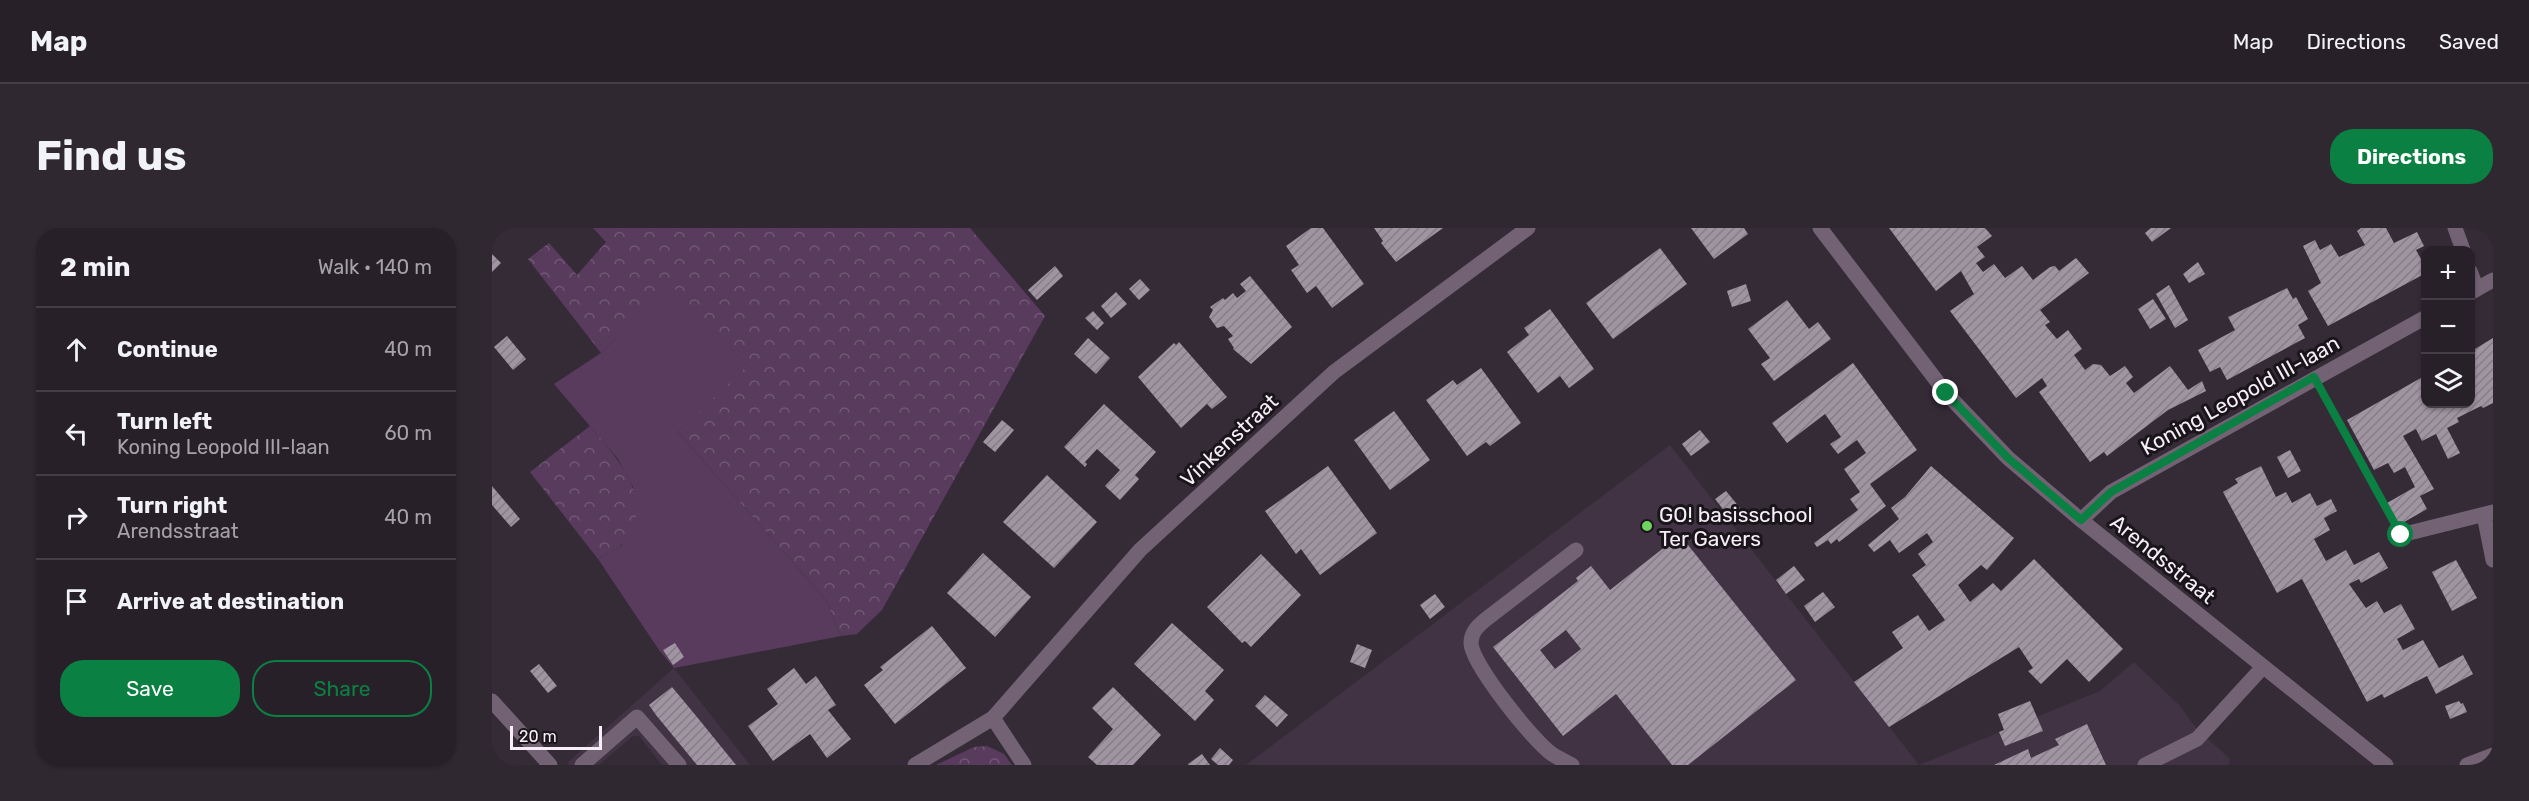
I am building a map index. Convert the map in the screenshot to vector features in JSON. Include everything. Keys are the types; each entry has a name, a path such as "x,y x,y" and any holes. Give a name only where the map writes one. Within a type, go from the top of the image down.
{"street":[{"name":"Vinkenstraat","path":"915,765 993,718 1140,550 1334,372 1528,228"},
{"name":"Arendsstraat","path":"1820,228 1946,393 2008,458 2081,520 2386,765"},
{"path":"2455,228 2462,246"},
{"path":"2475,290 2493,280"},
{"name":"Koning Leopold III-laan","path":"2081,520 2111,492 2314,377 2421,320"},
{"path":"2401,535 2489,514 2493,560"},
{"path":"1572,765 1551,754 1532,736 1476,662 1471,643 1475,629 1485,620 1576,550"},
{"path":"2145,765 2197,739 2263,667"},
{"path":"492,701 550,765"},
{"path":"582,765 638,717 679,765"},
{"path":"993,718 1024,765"},
{"path":"2467,765 2493,755"}],"path":[{"path":"2314,377 2401,535"}],"shaded area":[{"name":"GO! basisschool Ter Gavers","path":"1670,445 1919,765 1246,765"},
{"path":"2134,662 2179,705 2197,729 2230,759 2229,765 1919,765 2100,691"},
{"path":"674,668 750,765 662,765 639,736 633,736 599,765 569,765 567,763"}],"green space":[{"path":"593,228 970,228 1045,316 882,610 857,634 841,636 826,600 678,432 747,366 671,285 601,353 528,259 549,243 577,275 606,242"},
{"path":"671,284 748,367 678,432 826,600 841,636 674,668 659,650 598,559 622,545 633,487 618,459 554,384 601,353"},
{"path":"590,426 622,466 635,497 636,512 632,528 622,544 598,559 530,472"},
{"path":"987,746 1004,754 1012,765 936,765 974,747"}],"building":[{"path":"1311,228 1323,228 1364,284 1332,308 1316,286 1307,293 1291,270 1299,265 1286,246"},
{"path":"1374,228 1443,228 1396,262 1381,243 1383,241"},
{"path":"1691,228 1744,228 1748,234 1714,259"},
{"path":"1889,228 1985,228 1992,236 1977,247 1985,257 1976,263 1983,272 1994,264 2005,278 2022,266 2033,280 2050,267 2055,266 2059,271 2076,258 2089,273 2040,310 2050,322 2045,325 2057,339 2068,330 2082,349 2074,355 2085,370 2093,364 2101,365 2110,376 2125,366 2133,377 2126,383 2134,393 2170,366 2188,390 2202,381 2206,391 2168,410 2107,456 2104,452 2090,462 2039,392 2047,386 2042,378 2016,398 1950,311 1974,294 1961,271 1936,291"},
{"path":"2151,228 2171,228 2152,242 2145,233"},
{"path":"2361,228 2386,228 2394,243 2417,232 2424,246 2416,250 2421,259 2421,276 2328,326 2308,291 2321,283 2303,246 2315,240 2320,250 2331,244 2339,257 2365,245 2357,231"},
{"path":"1660,248 1687,284 1613,339 1586,303"},
{"path":"492,254 501,263 492,272"},
{"path":"2198,262 2205,274 2189,283 2183,274"},
{"path":"1055,266 1063,276 1037,300 1028,290"},
{"path":"1250,276 1292,327 1251,364 1233,349 1228,339 1233,336 1224,326 1217,328 1209,317 1213,310 1210,307 1223,298 1225,300 1233,293 1237,298 1246,291 1240,284"},
{"path":"1140,279 1150,290 1139,300 1129,289"},
{"path":"1746,284 1751,301 1732,307 1727,291"},
{"path":"2169,285 2188,320 2175,328 2156,294"},
{"path":"2287,288 2293,299 2296,297 2308,319 2298,325 2305,338 2227,380 2220,367 2210,372 2198,350 2235,330 2228,317"},
{"path":"1116,292 1127,304 1111,318 1101,306"},
{"path":"2153,299 2166,319 2150,329 2138,309"},
{"path":"1787,300 1809,329 1818,322 1831,339 1774,381 1761,364 1770,358 1748,329"},
{"path":"1550,309 1594,369 1569,388 1560,376 1538,393 1507,352 1529,335 1524,328"},
{"path":"1093,311 1104,323 1097,330 1085,318"},
{"path":"507,336 526,359 513,370 494,347"},
{"path":"1088,338 1110,358 1096,374 1074,354"},
{"path":"2493,338 2493,403 2483,408 2481,406 2457,418 2459,422 2447,428 2460,453 2448,459 2436,434 2422,441 2416,429 2403,436 2434,489 2420,496 2427,509 2399,525 2387,503 2415,487 2405,467 2394,473 2388,463 2374,470 2347,420 2421,378 2421,408 2475,408 2475,349"},
{"path":"1179,342 1227,397 1212,409 1207,404 1181,428 1138,377 1174,343 1176,345"},
{"path":"1853,363 1917,450 1870,484 1886,506 1839,542 1837,539 1831,544 1828,540 1817,547 1814,543 1858,510 1850,499 1860,492 1844,469 1866,453 1857,440 1838,454 1830,444 1841,437 1825,414 1787,443 1772,423"},
{"path":"1481,368 1521,423 1490,446 1486,442 1467,456 1426,400 1453,380 1457,385"},
{"path":"1104,404 1156,452 1135,475 1139,479 1120,500 1105,486 1120,470 1097,449 1085,462 1087,464 1085,467 1064,447"},
{"path":"1394,411 1430,460 1390,490 1354,440"},
{"path":"1002,420 1014,430 995,452 983,442"},
{"path":"1700,430 1710,442 1691,456 1682,444"},
{"path":"2290,450 2301,471 2288,478 2277,457"},
{"path":"1328,466 1377,533 1320,575 1301,549 1296,554 1265,511"},
{"path":"1931,466 2014,538 1987,570 1981,565 1958,585 1970,602 1993,583 2001,591 2034,559 2123,649 2089,682 2067,659 2041,684 2028,671 2033,668 2019,647 1889,727 1854,682 1903,648 1892,632 1918,615 1929,631 1945,620 1912,575 1926,565 1918,554 1933,542 1927,533 1899,553 1890,540 1874,552 1868,545 1899,519 1891,508 1905,497"},
{"path":"2261,466 2276,497 2286,492 2292,503 2310,493 2317,506 2331,499 2337,511 2324,518 2330,530 2314,539 2326,561 2346,550 2354,565 2379,552 2388,568 2361,583 2359,579 2349,584 2366,608 2377,601 2384,613 2401,604 2415,629 2397,639 2403,650 2423,640 2439,668 2463,655 2473,674 2436,694 2427,676 2384,698 2382,694 2367,702 2302,579 2277,593 2223,492 2238,483 2235,479"},
{"path":"1047,475 1097,522 1054,568 1003,522"},
{"path":"492,486 520,519 511,527 492,505"},
{"path":"1726,491 1740,508 1729,517 1715,499"},
{"path":"1680,535 1796,680 1688,765 1672,765 1616,694 1563,736 1493,647 1578,581 1576,578 1591,566 1610,590","holes":["1566,630 1581,649 1555,669 1540,650"]},
{"path":"983,553 1031,597 995,637 947,593"},
{"path":"1261,554 1301,595 1251,647 1245,641 1242,643 1207,607"},
{"path":"2456,560 2477,598 2452,611 2432,572"},
{"path":"1794,566 1805,580 1786,594 1776,580"},
{"path":"1823,592 1835,607 1815,622 1804,606"},
{"path":"1435,594 1445,607 1430,619 1420,605"},
{"path":"1172,623 1224,670 1205,691 1214,700 1195,721 1134,664"},
{"path":"932,626 966,668 895,724 864,685 883,670 880,667"},
{"path":"675,643 684,657 673,665 663,650"},
{"path":"1357,644 1372,650 1365,668 1350,662"},
{"path":"539,664 557,686 548,693 530,671"},
{"path":"794,668 806,684 816,676 836,705 828,710 851,739 827,758 810,734 773,761 748,726 778,704 767,689"},
{"path":"672,687 736,765 697,765 649,705"},
{"path":"1113,687 1161,735 1133,765 1097,765 1088,757 1113,729 1092,708"},
{"path":"1265,695 1288,715 1277,727 1255,706"},
{"path":"2030,701 2043,731 2005,746 1999,732 2004,730 1998,714"},
{"path":"2459,701 2463,703 2467,712 2450,719 2445,706"},
{"path":"2087,724 2106,765 1994,765 2028,749 2031,758 2059,745 2055,739"},
{"path":"1220,748 1233,760 1229,765 1218,765 1211,759"},
{"path":"1202,754 1210,765 1188,765 1188,764"}],"place":[{"name":"GO! basisschool Ter Gavers","path":"1647,526"}],"route":[{"path":"1946,393 2008,458 2081,520 2111,492 2314,377 2401,535"}]}
